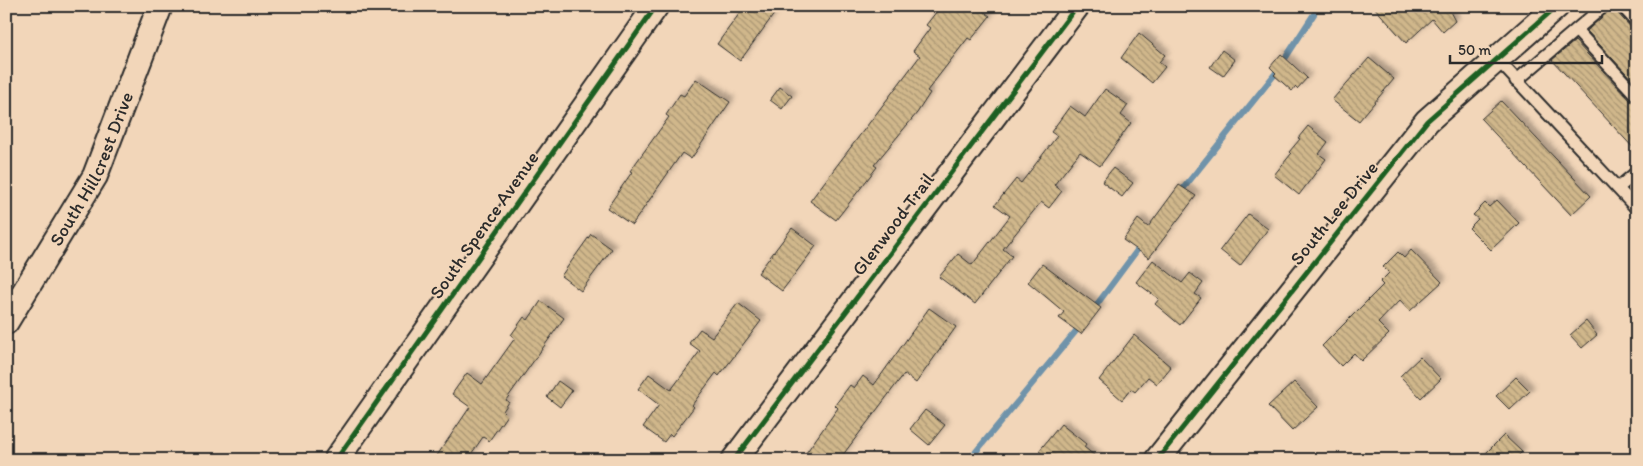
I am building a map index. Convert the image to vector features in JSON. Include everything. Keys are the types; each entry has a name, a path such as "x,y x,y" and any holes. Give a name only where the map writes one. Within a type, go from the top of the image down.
{"street":[{"name":"South Hillcrest Drive","path":"6,322 95,176 160,6"},
{"name":"South Spence Avenue","path":"336,460 656,6"},
{"name":"Glenwood Trail","path":"734,460 1077,6"},
{"name":"South Lee Drive","path":"1160,458 1427,121 1557,6"}],"lane":[{"path":"1516,81 1604,6"},
{"path":"1622,6 1637,22"},
{"path":"1576,30 1637,96"},
{"path":"1496,58 1637,209"},
{"path":"1618,188 1637,172"}],"building":[{"path":"745,6 780,6 740,61 717,44"},
{"path":"941,6 976,6 990,16 971,40 968,38 927,91 930,93 917,113 874,165 877,167 836,220 810,201 920,56 913,51 930,28 926,25"},
{"path":"1373,6 1447,6 1455,21 1443,32 1432,19 1406,43"},
{"path":"1612,7 1637,34 1637,85 1587,31"},
{"path":"1139,33 1165,55 1159,62 1165,67 1152,83 1121,58"},
{"path":"1575,41 1631,101 1637,103 1637,152 1552,60"},
{"path":"1222,50 1235,60 1223,76 1210,67"},
{"path":"1281,54 1307,78 1297,89 1295,87 1292,91 1274,75 1276,73 1270,67"},
{"path":"1369,58 1394,79 1359,121 1332,100"},
{"path":"696,79 730,102 691,159 682,153 632,225 607,208 632,172 630,171 669,117 666,115 680,94 684,96"},
{"path":"780,87 792,96 782,109 770,100"},
{"path":"1105,89 1128,105 1121,115 1131,123 1100,166 1080,152 1054,185 1062,191 1049,208 1041,202 1003,249 1012,256 975,304 939,277 958,254 972,265 1010,216 995,205 1016,179 1021,183 1057,136 1051,132 1070,106 1085,117"},
{"path":"1501,101 1591,196 1571,215 1481,119"},
{"path":"1308,126 1328,142 1319,154 1326,159 1299,195 1274,175 1291,154 1289,152"},
{"path":"1113,168 1133,183 1122,197 1102,182"},
{"path":"1179,185 1196,196 1149,258 1123,240 1138,219 1148,227"},
{"path":"1497,200 1519,223 1491,250 1469,228 1478,219 1473,215 1485,203 1489,207"},
{"path":"1248,214 1268,229 1240,266 1220,250"},
{"path":"792,228 816,246 782,291 758,273"},
{"path":"591,234 612,249 581,291 561,276"},
{"path":"1411,250 1442,282 1410,311 1400,300 1378,323 1389,334 1361,361 1354,353 1341,366 1322,346 1383,285 1380,282 1389,273 1383,267 1398,252 1404,258"},
{"path":"1153,260 1182,283 1190,273 1203,283 1195,294 1201,298 1180,325 1155,304 1159,299 1136,282"},
{"path":"1042,264 1101,308 1081,334 1059,318 1064,312 1028,282"},
{"path":"541,301 564,318 506,400 509,402 503,411 507,415 489,441 483,437 467,460 434,460 470,407 452,394 467,373 482,384 515,338 511,335 524,317 528,320"},
{"path":"738,303 761,321 719,376 716,373 692,405 694,407 672,436 670,434 664,442 643,427 659,405 638,389 649,374 671,390 700,351 689,343 700,329 712,337"},
{"path":"929,308 956,327 916,383 904,374 839,460 801,460 838,408 835,405 850,385 854,388 863,376 874,385"},
{"path":"1586,321 1597,335 1582,348 1570,335"},
{"path":"1134,335 1171,367 1157,384 1148,377 1135,392 1131,389 1122,400 1099,380"},
{"path":"1420,357 1441,379 1421,398 1400,376"},
{"path":"1516,377 1530,391 1510,410 1496,396"},
{"path":"558,381 572,391 560,407 547,397"},
{"path":"1294,382 1318,407 1292,431 1268,406"},
{"path":"925,410 945,425 929,445 910,429"},
{"path":"1061,424 1086,444 1084,447 1100,460 1050,460 1039,451"},
{"path":"1504,435 1522,452 1514,460 1479,460"}],"waterway":[{"path":"1178,195 1275,74 1314,14"},
{"path":"1092,311 1141,245"},
{"path":"969,460 1081,325"}],"cycle path":[{"path":"336,460 656,6"},
{"path":"734,460 1077,6"},
{"path":"1157,460 1427,121 1557,6"}]}
